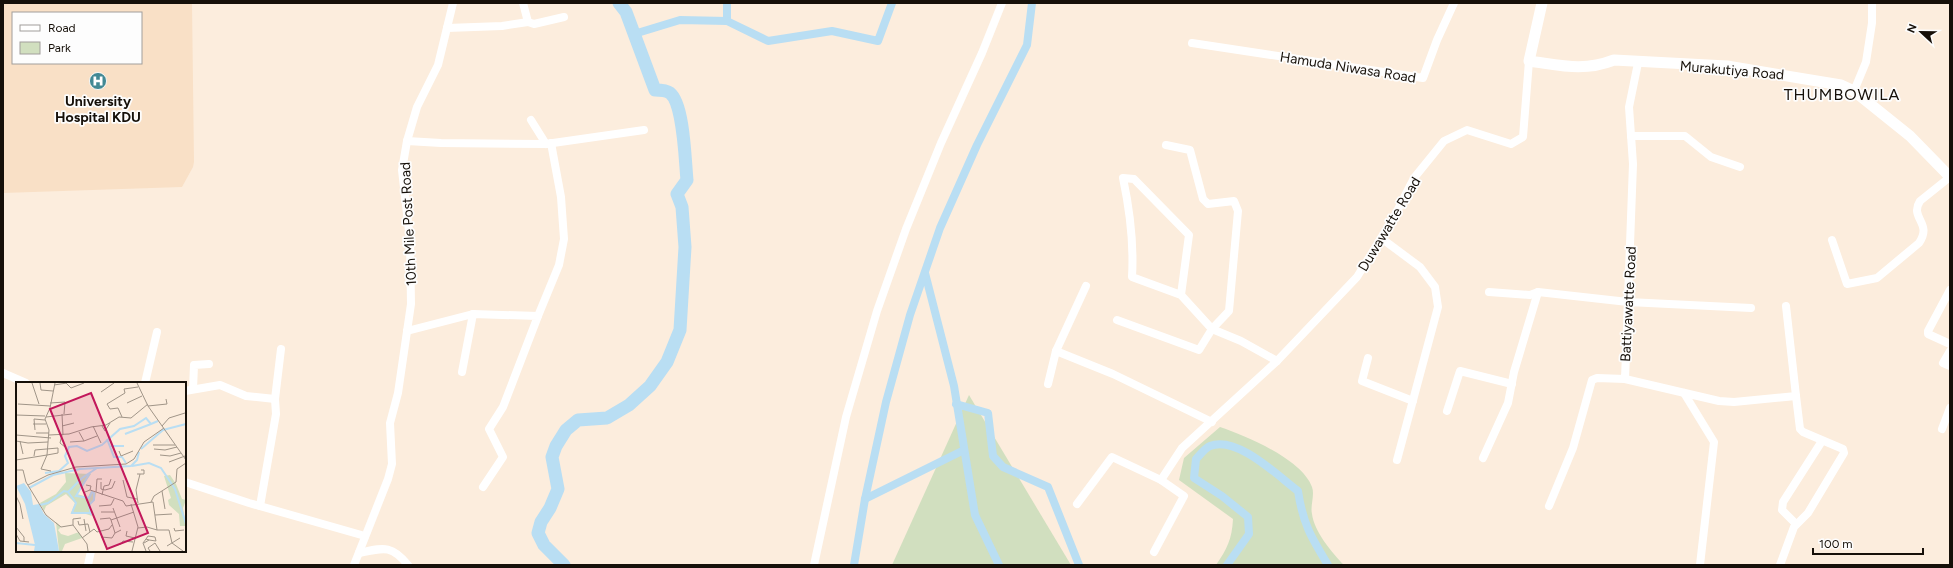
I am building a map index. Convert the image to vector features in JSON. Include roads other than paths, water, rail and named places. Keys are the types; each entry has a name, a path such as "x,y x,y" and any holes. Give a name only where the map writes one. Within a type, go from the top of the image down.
{"street":[{"name":"10th Mile Post Road","path":"354,565 388,479 392,464 390,422 398,393 411,304 410,240 402,170 407,141 417,108 438,65 453,3"},
{"path":"523,3 528,22"},
{"path":"814,565 846,417 877,311 906,229 941,143 982,53 1002,3"},
{"name":"Hamuda Niwasa Road","path":"1192,43 1423,78 1437,40 1454,3"},
{"name":"Duwawatte Road","path":"1161,480 1182,448 1277,361 1357,277 1381,238 1414,178 1444,141 1467,130 1511,144 1523,137 1529,60 1542,3"},
{"path":"1854,91 1866,62 1872,23 1872,3"},
{"path":"447,28 502,26 528,22 534,24 564,17"},
{"name":"Murakutiya Road","path":"1529,60 1573,67 1598,67 1614,60 1638,63 1727,66 1831,82 1854,91 1910,136 1950,177"},
{"name":"Battiyawatte Road","path":"1549,506 1573,448 1592,380 1596,378 1624,379 1633,164 1629,107 1638,63"},
{"path":"483,487 503,457 489,429 503,407 559,265 564,239 561,197 549,144 531,120"},
{"path":"407,141 441,143 549,144 644,130"},
{"path":"1631,136 1685,136 1711,157 1740,167"},
{"path":"1117,320 1199,350 1212,330 1229,311 1238,211 1234,201 1208,204 1203,200 1190,150 1166,145"},
{"path":"1832,240 1847,284 1877,278 1919,243 1922,238 1924,227 1917,215 1917,206 1920,201 1950,177"},
{"path":"1181,295 1189,235 1134,179 1123,178 1131,217 1133,255 1132,277 1181,295 1212,330 1241,341 1277,361"},
{"path":"1381,238 1420,267 1435,287 1438,307 1397,460"},
{"path":"1048,384 1056,351 1086,286"},
{"path":"1950,290 1928,331 1928,334 1950,344"},
{"path":"1489,292 1530,295 1538,292 1628,302 1751,308"},
{"path":"1483,458 1508,403 1538,292"},
{"path":"1780,565 1796,524 1808,513 1844,453 1842,449 1809,436 1800,429 1786,306"},
{"path":"407,331 473,314 538,316"},
{"path":"462,372 473,314"},
{"path":"145,382 157,332"},
{"path":"260,506 272,447 281,349"},
{"path":"1056,351 1113,374 1212,422"},
{"path":"1950,351 1943,363 1950,366"},
{"path":"1368,358 1362,381 1413,401"},
{"path":"209,364 194,364 189,390 220,385 246,396 276,399"},
{"path":"1447,411 1460,371 1512,384"},
{"path":"3,373 24,382"},
{"path":"1624,379 1719,402 1796,396"},
{"path":"1684,393 1714,442 1700,565"},
{"path":"1942,429 1950,408"},
{"path":"1796,524 1782,510 1782,502 1822,441"},
{"path":"1077,504 1112,457 1161,480 1184,496 1154,552"},
{"path":"186,482 260,506 365,536"},
{"path":"359,553 382,548 390,549 398,553 408,565"},
{"path":"88,565 91,552"}],"waterway":[{"path":"564,565 544,545 538,533 541,522 550,508 558,489 552,457 556,446 566,430 578,420 607,418 629,405 650,386 667,362 680,330 685,247 682,207 677,194 687,180 681,120 675,99 670,93 655,90 626,12 619,3"},
{"path":"727,3 727,21"},
{"path":"634,34 680,20 727,21 768,41 832,31 878,41 892,3"},
{"path":"854,565 865,499 886,402 910,315 940,228 977,145 1027,45 1032,3"},
{"path":"925,273 954,386 975,515 999,565"},
{"path":"956,404 988,413 993,456 1003,467 1048,487 1079,565"},
{"path":"1227,565 1249,534 1248,517 1222,496 1194,478 1196,459 1208,447 1221,444 1232,446 1244,451 1268,467 1298,491 1302,513 1308,530 1328,565"},
{"path":"865,499 964,450"}],"place":[{"name":"University Hospital KDU","path":"98,81"}],"district":[{"name":"THUMBOWILA","path":"1842,94"}]}
